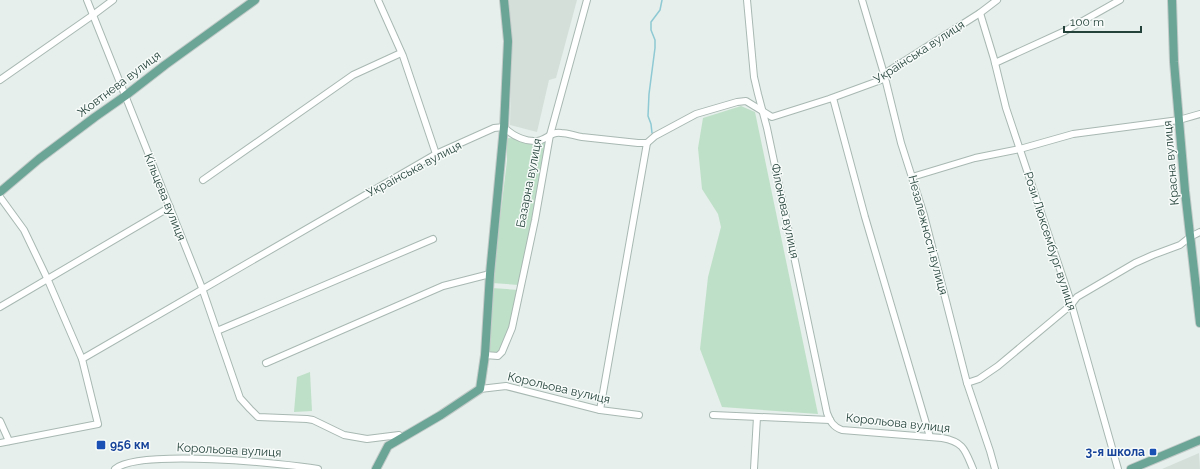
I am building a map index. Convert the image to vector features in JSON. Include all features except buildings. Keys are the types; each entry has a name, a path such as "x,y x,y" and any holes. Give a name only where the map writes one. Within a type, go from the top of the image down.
{"main road":[{"name":"Жовтнева вулиця","path":"0,192 46,154 171,60 256,0"},
{"name":"Базарна вулиця","path":"480,389 485,356 490,274 504,127 508,41 504,0"},
{"name":"Красна вулиця","path":"1172,0 1174,62 1179,120 1200,323"},
{"name":"Корольова вулиця","path":"376,469 388,446 441,416 480,389"},
{"path":"1131,469 1200,440"}],"street":[{"name":"Кільцева вулиця","path":"86,0 202,288 239,395 250,410 258,417 313,420 344,435 367,439 393,435 399,435 402,438"},
{"path":"0,80 113,0"},
{"path":"378,0 402,53 436,154"},
{"name":"Базарна вулиця","path":"485,356 498,356 502,352 512,328 535,220 550,135 587,0"},
{"name":"Філонова вулиця","path":"748,0 754,77 767,128 827,413 830,420"},
{"name":"Незалежності вулиця","path":"862,0 924,216 967,383 995,469"},
{"name":"Українська вулиця","path":"647,143 655,136 696,114 732,104 746,101 772,117 833,98 881,80 884,74 980,13 997,0"},
{"path":"996,63 1065,31 1120,0"},
{"name":"Рози Люксембург вулиця","path":"980,13 996,63 1006,108 1071,305 1118,469"},
{"path":"203,180 353,75 402,53"},
{"path":"833,98 865,217 930,437"},
{"path":"912,177 975,158 1020,149 1074,134 1179,120 1200,114"},
{"path":"504,127 510,134 530,140 541,140 558,132 580,137 647,143 600,410"},
{"name":"Українська вулиця","path":"82,359 202,288 436,154 494,128 504,127"},
{"path":"0,197 24,230 47,278 82,359 98,424 0,443"},
{"path":"0,307 170,207"},
{"path":"967,383 979,379 998,366 1071,305 1077,297 1112,276 1153,255 1180,245 1190,237 1200,232"},
{"path":"217,331 433,239"},
{"path":"266,363 443,286 490,274"},
{"name":"Корольова вулиця","path":"480,389 506,386 600,410 639,415"},
{"name":"Корольова вулиця","path":"713,415 830,420 842,430 950,440 959,444 964,449 973,469"},
{"path":"754,469 757,417"},
{"path":"0,421 9,441"},
{"name":"Корольова вулиця","path":"115,469 137,461 192,458 266,463 318,469"}],"shaded area":[{"path":"509,0 577,0 556,78 549,80 537,132 510,125 512,39"},
{"path":"1199,453 1200,469 1162,469"}],"green space":[{"path":"741,106 755,112 818,414 722,407 700,349 708,277 721,227 718,214 702,189 698,148 703,118"},
{"path":"507,138 547,140 519,285 492,283 507,161"},
{"path":"492,288 519,290 509,329 501,351 496,354 488,353"},
{"path":"310,372 312,411 294,412 297,377"}],"waterway":[{"path":"652,133 648,116 649,94 655,48 655,40 651,30 651,22 660,10 662,0"}],"place":[{"name":"956 км","path":"101,445"},
{"name":"3-я школа","path":"1153,452"}]}
